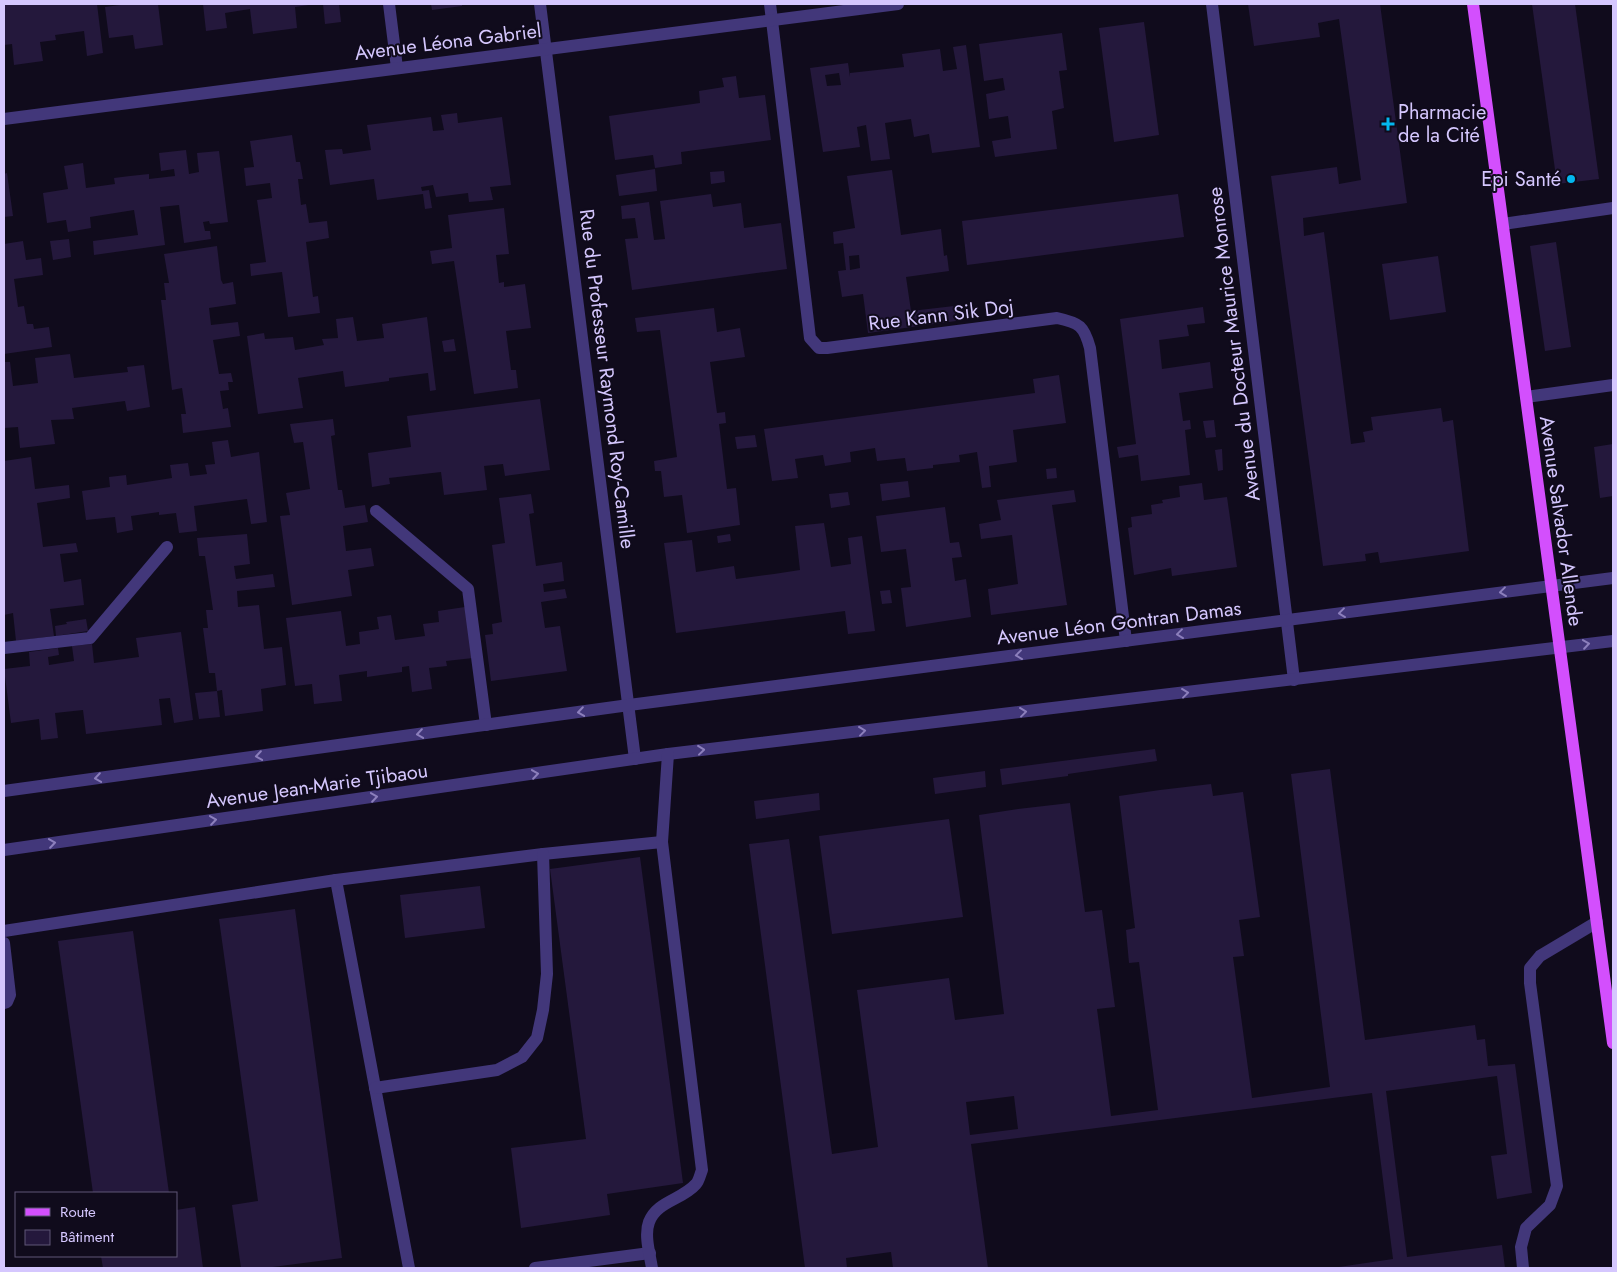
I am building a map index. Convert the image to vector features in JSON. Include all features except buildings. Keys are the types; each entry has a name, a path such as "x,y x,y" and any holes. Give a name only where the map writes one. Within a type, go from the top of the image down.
{"main road":[{"name":"Avenue Salvador Allende","path":"1473,4 1613,1043"}],"street":[{"path":"388,4 397,68"},
{"name":"Rue du Professeur Raymond Roy-Camille","path":"540,4 635,759"},
{"name":"Rue Kann Sik Doj","path":"770,4 810,338 819,348 827,348 1057,318 1080,325 1086,335 1090,348 1126,641"},
{"name":"Avenue Léona Gabriel","path":"4,119 898,4"},
{"name":"Avenue du Docteur Maurice Monrose","path":"1212,4 1294,680"},
{"path":"1503,224 1613,208"},
{"path":"1526,397 1613,385"},
{"path":"376,511 468,589 486,725"},
{"path":"4,648 90,638 167,547"},
{"name":"Avenue Léon Gontran Damas","path":"629,706 1613,578"},
{"path":"635,759 1613,640"},
{"name":"Avenue Jean-Marie Tjibaou","path":"4,791 629,706"},
{"path":"652,1268 648,1238 649,1223 658,1207 687,1192 698,1183 702,1170 662,842 668,754"},
{"name":"Avenue Jean-Marie Tjibaou","path":"4,850 635,759"},
{"path":"4,931 336,880 543,854 662,842"},
{"path":"375,1088 497,1070 522,1057 537,1038 544,1010 547,974 543,854"},
{"path":"336,880 409,1268"},
{"path":"1523,1268 1520,1247 1526,1228 1550,1205 1557,1186 1530,983 1530,968 1540,956 1597,922"},
{"path":"4,943 10,995 7,1002 4,1003"},
{"path":"535,1268 650,1253"}],"place":[{"name":"Pharmacie de la Cité","path":"1388,124"},
{"name":"Epi Santé","path":"1571,179"}]}
